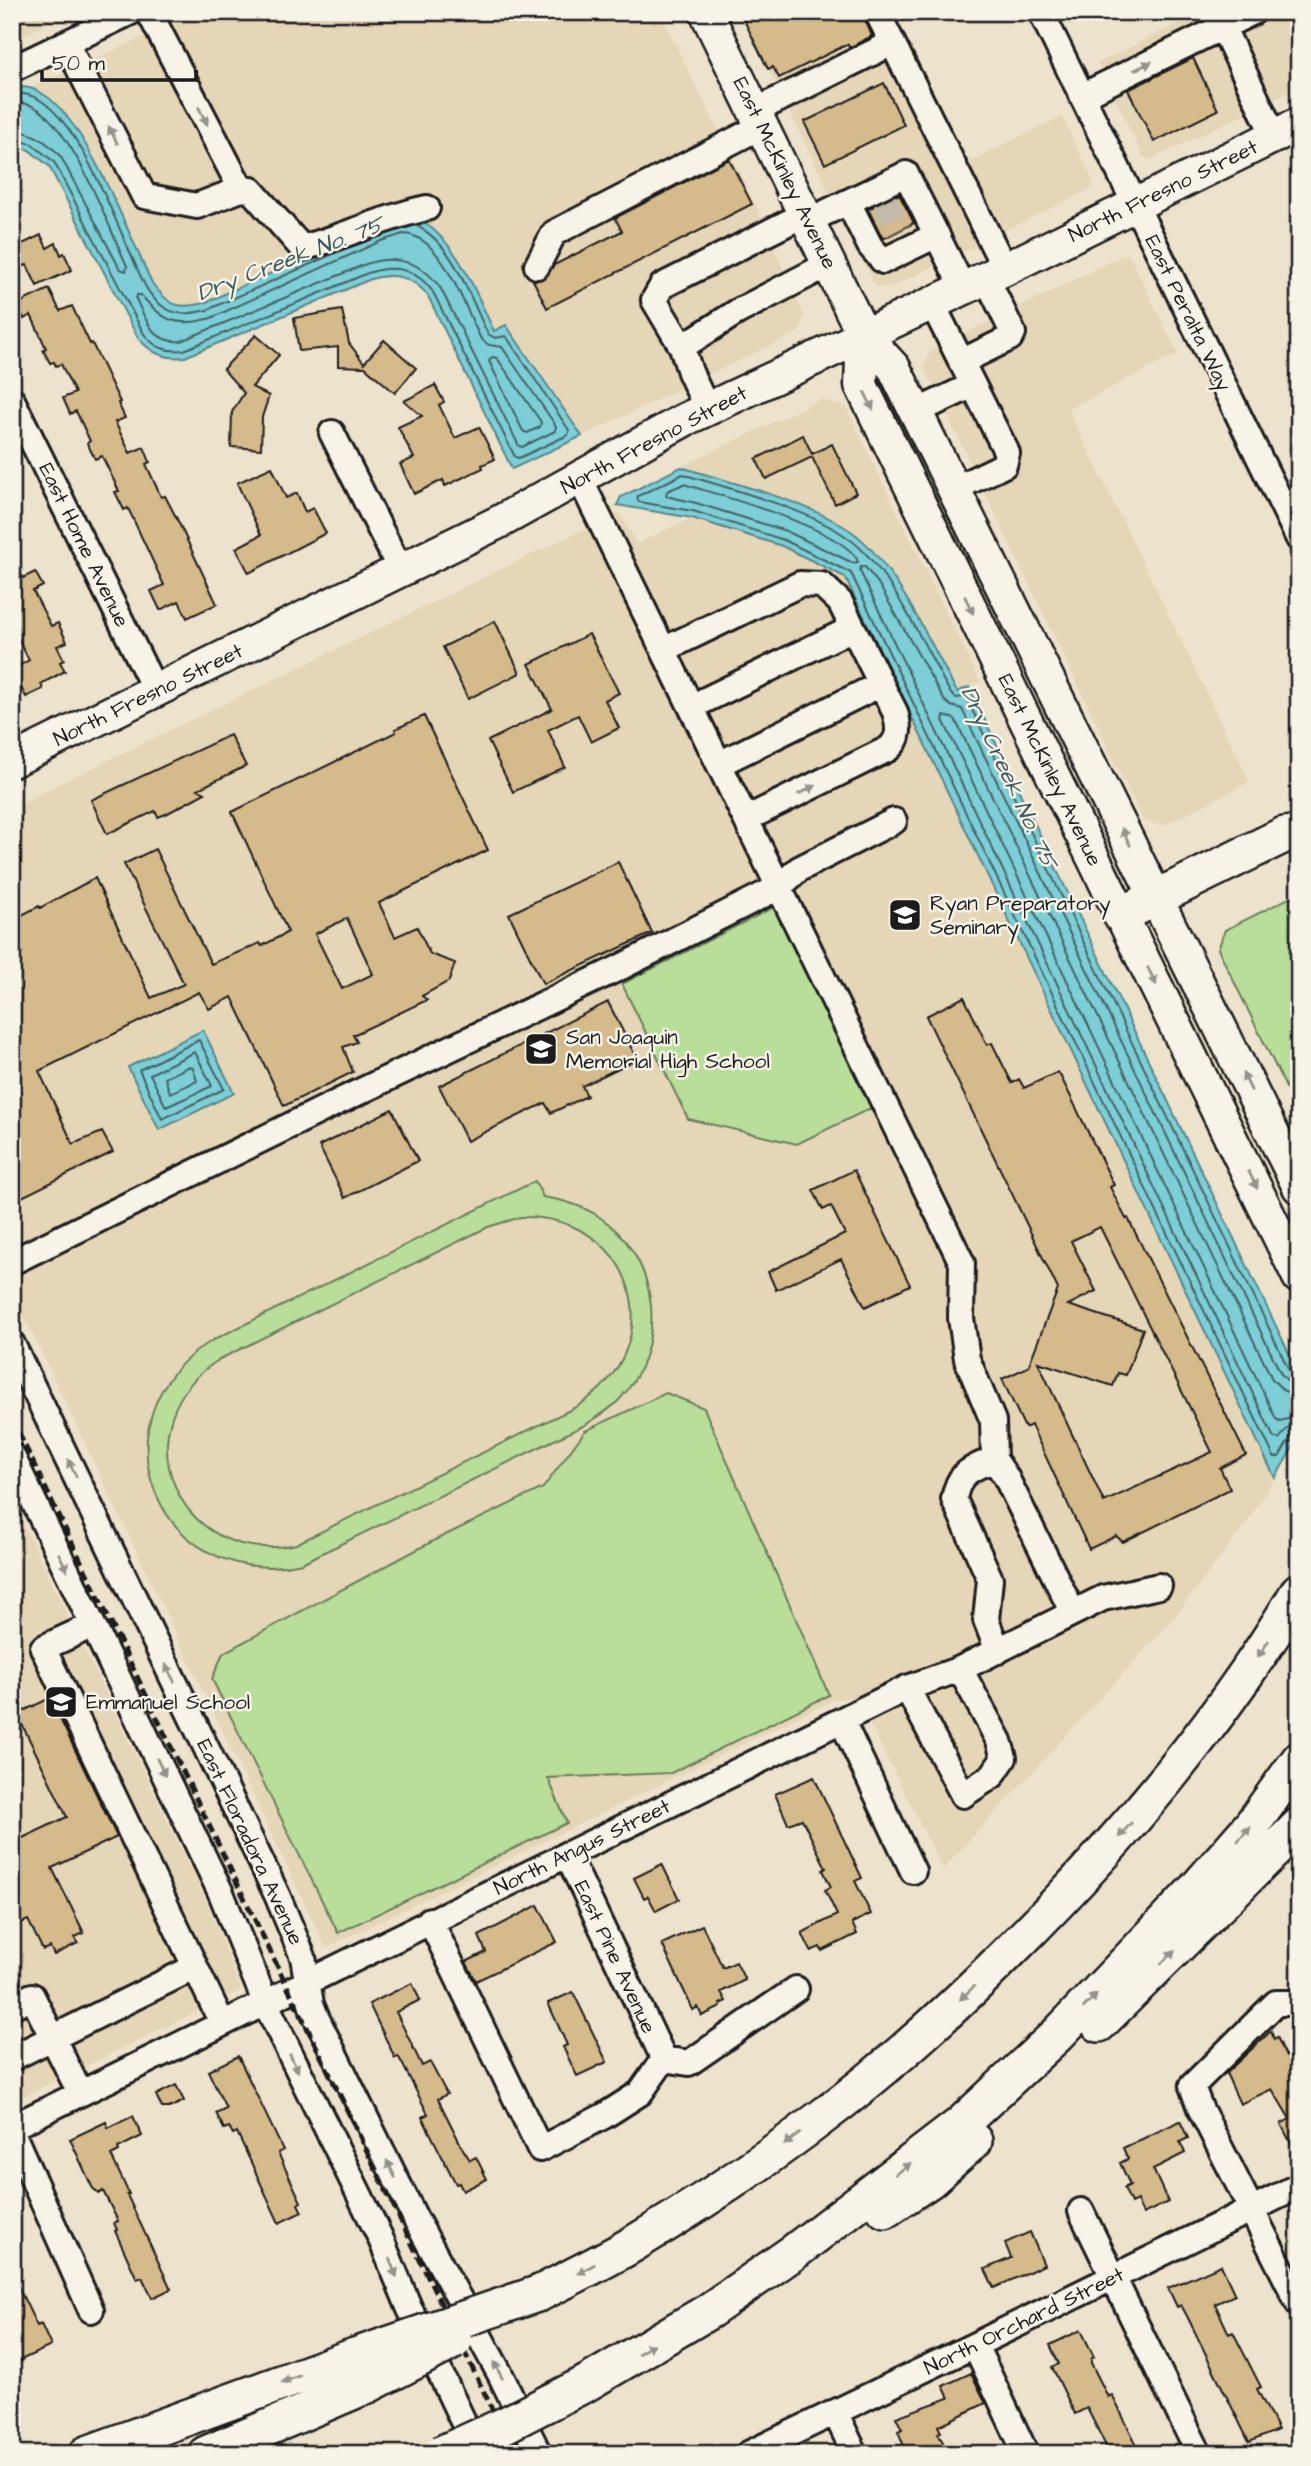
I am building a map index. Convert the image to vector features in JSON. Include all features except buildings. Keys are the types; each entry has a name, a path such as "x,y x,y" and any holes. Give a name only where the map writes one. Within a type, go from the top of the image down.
{"highway":[{"path":"1121,915 1294,829"},
{"path":"206,2454 362,2370 540,2293 632,2245 751,2168 824,2116 911,2045 1068,1894 1181,1762 1238,1686 1299,1591"},
{"path":"709,2311 794,2252 960,2125 1058,2034 1196,1889 1251,1826 1299,1760"},
{"path":"440,2454 505,2425 587,2383 709,2311 803,2262 930,2180 1041,2081 1299,1826"},
{"path":"88,2454 362,2370"}],"main road":[{"name":"East McKinley Avenue","path":"706,12 863,334 894,368 1299,1187"},
{"name":"North Fresno Street","path":"12,761 401,571 582,478 707,409 985,278 1286,130"},
{"name":"East McKinley Avenue","path":"863,334 861,385 1299,1277"}],"street":[{"path":"12,69 131,12"},
{"path":"149,12 240,189"},
{"path":"877,12 892,43 985,278 1013,333 1010,338 961,362"},
{"name":"East Peralta Way","path":"1041,12 1299,539"},
{"path":"1082,96 1219,20 1253,12"},
{"path":"1219,20 1286,130"},
{"path":"66,43 144,196 197,206 240,189 251,190 302,248 398,214 426,208"},
{"path":"537,265 554,233 892,43"},
{"path":"707,409 682,347 654,300 662,286 807,218 881,193 906,174 937,235 985,278"},
{"path":"848,202 870,246 883,261 904,240 937,235"},
{"path":"682,347 737,312 829,264"},
{"path":"932,303 1007,453 1004,465 954,489"},
{"path":"916,412 973,385"},
{"name":"East Home Avenue","path":"12,400 155,690"},
{"path":"332,433 401,571"},
{"path":"582,478 962,1264 961,1318 967,1359 993,1421 994,1459 1006,1477 1073,1613"},
{"path":"663,650 800,584 822,585 840,602 895,712 899,726 895,744 864,762 746,819"},
{"path":"691,707 853,628"},
{"path":"719,764 881,684"},
{"path":"12,1262 621,967 779,887 799,869 894,821"},
{"name":"East Floradora Avenue","path":"12,1344 277,1895 303,1957 317,2019 415,2218 500,2374 539,2454"},
{"path":"12,1456 221,1893 265,2002 380,2237 409,2307 478,2454"},
{"path":"994,1459 964,1473 956,1486 954,1499 990,1579 986,1620 998,1651"},
{"name":"North Angus Street","path":"12,2129 430,1920 906,1688 960,1669 1103,1598 1159,1586"},
{"path":"93,1625 43,1648 222,2023"},
{"path":"906,1688 963,1795 992,1776 1004,1758 999,1741 960,1669"},
{"path":"842,1720 913,1871"},
{"name":"East Pine Avenue","path":"567,1854 664,2059"},
{"path":"430,1920 540,2149 604,2116 640,2093 664,2059 689,2063 796,1989"},
{"path":"12,2058 195,1967"},
{"path":"12,2006 33,1996 80,2093"},
{"path":"1299,2003 1276,2003 1192,2086 1200,2108 1299,2304"},
{"path":"12,2129 91,2310"},
{"name":"North Orchard Street","path":"748,2454 1299,2186"},
{"path":"1081,2211 1199,2454"},
{"path":"975,2345 1026,2454"},
{"path":"835,2412 855,2454"}],"shaded area":[{"path":"12,12 71,12 12,41"},
{"path":"199,12 659,12 755,204 804,316 799,332 582,436 506,325 495,331 453,248 375,227 204,303 179,307 164,299 152,283 98,167 73,122 44,94 30,88"},
{"path":"740,12 864,12 978,245 889,288 876,287"},
{"path":"1204,12 1252,110 1150,160 1144,158 1098,63"},
{"path":"1225,12 1299,12 1299,87 1268,102"},
{"path":"1062,116 1094,183 1092,188 994,236 960,166"},
{"path":"1128,253 1178,354 1068,409 1250,782 1162,826 1143,820 924,367 932,350"},
{"path":"821,399 846,407 980,682 957,692 924,631 810,509 681,467"},
{"name":"San Joaquin Memorial High School","path":"619,512 637,544 691,518 782,546 845,576 1275,1478 1245,1525 1169,1624 943,1869 861,1706 853,1700 843,1698 833,1700 326,1948 12,1291 12,807"},
{"name":"Emmanuel School","path":"12,1501 207,1902 241,1990 12,2102"}],"green space":[{"path":"1299,893 1299,1114 1218,949 1225,930"},
{"path":"778,905 871,1108 797,1144 688,1119 622,984"},
{"path":"535,1181 543,1197 565,1201 585,1209 619,1233 634,1254 645,1278 651,1303 651,1328 646,1354 636,1378 608,1410 585,1425 302,1563 251,1566 209,1552 176,1526 155,1492 147,1452 153,1411 174,1372 213,1340","holes":["521,1217 560,1222 592,1237 615,1260 629,1289 632,1320 625,1352 607,1382 576,1407 296,1544 254,1546 219,1535 192,1513 174,1484 167,1451 172,1417 190,1385 222,1358 488,1227"]},
{"path":"666,1393 704,1408 829,1695 671,1773 548,1778 567,1823 338,1933 212,1679 223,1653 435,1540 543,1488 585,1431"}],"water":[{"path":"12,87 28,88 43,94 59,107 75,127 105,180 152,283 169,301 180,306 204,303 375,227 417,218 432,228 455,253 494,331 506,325 582,436 512,469 428,296 416,284 402,277 371,279 185,357 171,357 154,352 138,338 49,166 29,150 12,145"},
{"name":"Dry Creek No. 75","path":"681,467 813,510 851,531 867,544 896,583 924,628 957,692 969,687 1299,1374 1299,1437 1275,1478 845,577 782,546 692,518 617,505 621,497"},
{"path":"203,1030 234,1093 159,1130 128,1067"}],"tunnel":[{"path":"883,198 899,231"}],"railway":[{"path":"12,1419 514,2454"}],"place":[{"name":"Ryan Preparatory Seminary","path":"905,915"},
{"name":"San Joaquin Memorial High School","path":"541,1049"},
{"name":"Emmanuel School","path":"61,1702"}]}
